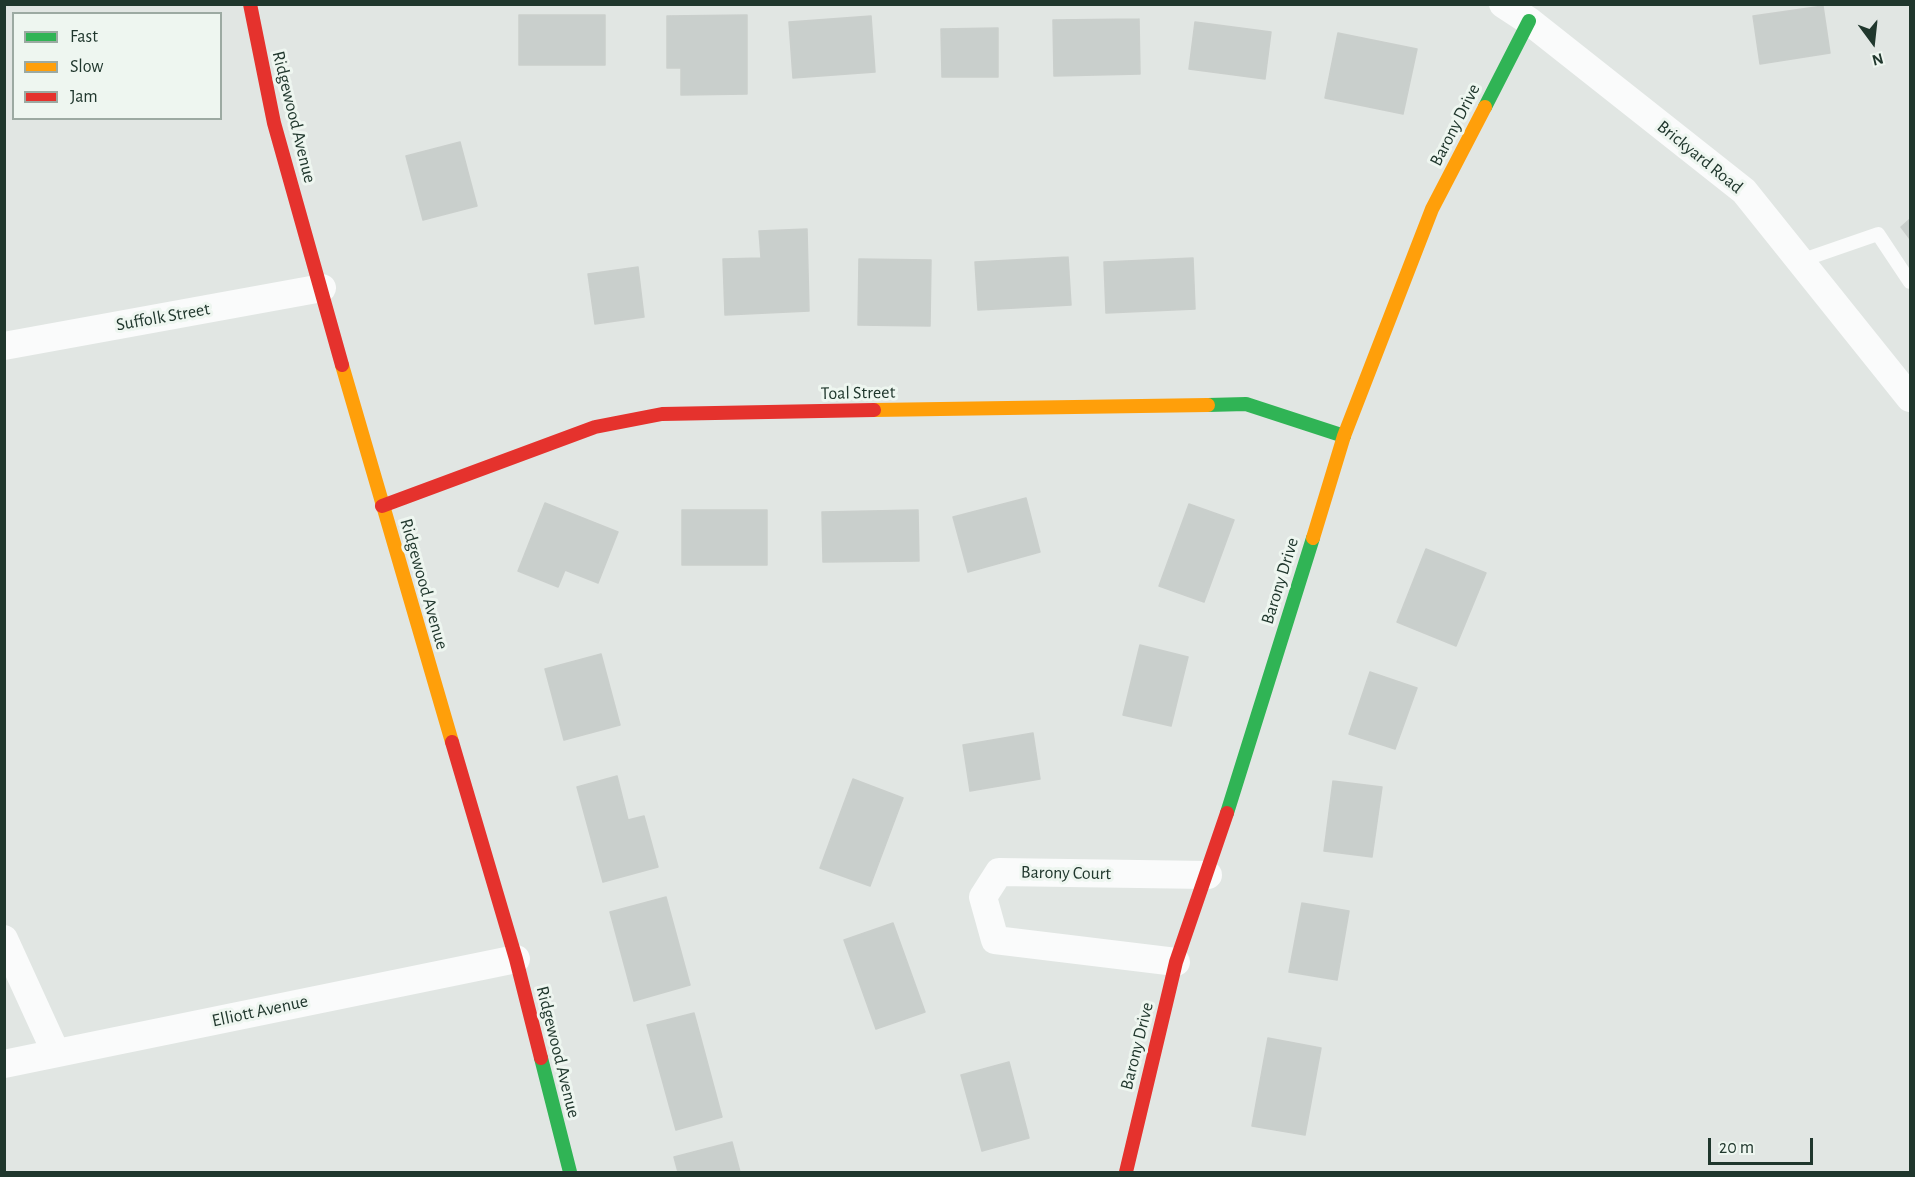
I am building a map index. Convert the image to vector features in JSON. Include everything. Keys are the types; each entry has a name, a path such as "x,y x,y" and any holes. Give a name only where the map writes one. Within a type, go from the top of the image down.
{"street":[{"name":"Ridgewood Avenue","path":"250,4 274,123 382,506 516,959 570,1173"},
{"name":"Brickyard Road","path":"1503,4 1529,21 1744,191 1911,398"},
{"name":"Barony Drive","path":"1126,1173 1176,962 1208,875 1344,436 1432,209 1529,21"},
{"name":"Suffolk Street","path":"4,346 322,288"},
{"name":"Toal Street","path":"382,506 595,427 662,414 1246,404 1344,436"},
{"name":"Barony Court","path":"1176,962 995,940 983,897 999,873 1208,875"},
{"path":"4,939 56,1053"},
{"name":"Elliott Avenue","path":"4,1064 516,959"}],"lane":[{"path":"1800,261 1878,234 1911,282"}],"building":[{"path":"1823,6 1830,53 1760,64 1753,16"},
{"path":"519,15 605,15 605,65 519,65"},
{"path":"747,15 747,94 681,95 681,68 667,68 667,16"},
{"path":"871,16 875,72 793,78 789,22"},
{"path":"1139,19 1140,74 1054,76 1053,20"},
{"path":"1195,22 1271,32 1265,79 1189,69"},
{"path":"998,28 998,77 942,77 941,29"},
{"path":"1338,33 1417,49 1403,114 1325,98"},
{"path":"460,142 477,206 423,220 406,156"},
{"path":"1910,219 1910,239 1901,227"},
{"path":"807,229 809,311 725,315 723,259 761,258 759,231"},
{"path":"1068,257 1071,305 978,310 975,262"},
{"path":"1193,258 1195,309 1106,313 1104,262"},
{"path":"859,259 931,260 930,326 858,325"},
{"path":"638,267 644,317 595,324 588,274"},
{"path":"1026,498 1040,552 968,572 953,517"},
{"path":"545,503 618,532 598,583 565,570 558,587 518,571"},
{"path":"1189,504 1234,520 1204,602 1159,586"},
{"path":"682,510 767,510 767,565 682,565"},
{"path":"918,510 919,561 823,562 822,512"},
{"path":"1426,549 1486,573 1456,646 1397,622"},
{"path":"1140,645 1188,657 1171,726 1123,715"},
{"path":"601,654 620,725 564,740 545,669"},
{"path":"1370,672 1417,688 1395,749 1349,734"},
{"path":"1033,733 1040,779 970,791 963,745"},
{"path":"617,776 628,820 644,816 658,867 603,882 577,787"},
{"path":"853,779 903,798 870,886 820,868"},
{"path":"1333,781 1382,787 1372,857 1324,851"},
{"path":"666,897 690,985 634,1001 610,912"},
{"path":"1302,903 1349,911 1337,980 1289,972"},
{"path":"893,923 925,1012 876,1029 844,940"},
{"path":"694,1013 722,1117 676,1130 647,1025"},
{"path":"1268,1038 1321,1048 1305,1135 1252,1126"},
{"path":"1009,1062 1029,1138 982,1151 961,1075"},
{"path":"732,1142 740,1172 678,1172 674,1157"}],"traffic: fast":[{"path":"1485,107 1529,21"},
{"path":"1208,405 1246,404 1344,436"},
{"path":"1227,813 1313,538"},
{"path":"541,1058 570,1172"}],"traffic: slow":[{"path":"1313,538 1344,436 1432,209 1485,107"},
{"path":"342,365 452,742"},
{"path":"874,410 1208,405"}],"traffic: jam":[{"path":"250,4 274,123 342,365"},
{"path":"382,506 595,427 662,414 874,410"},
{"path":"452,742 516,959 541,1058"},
{"path":"1126,1172 1176,962 1227,813"}]}
